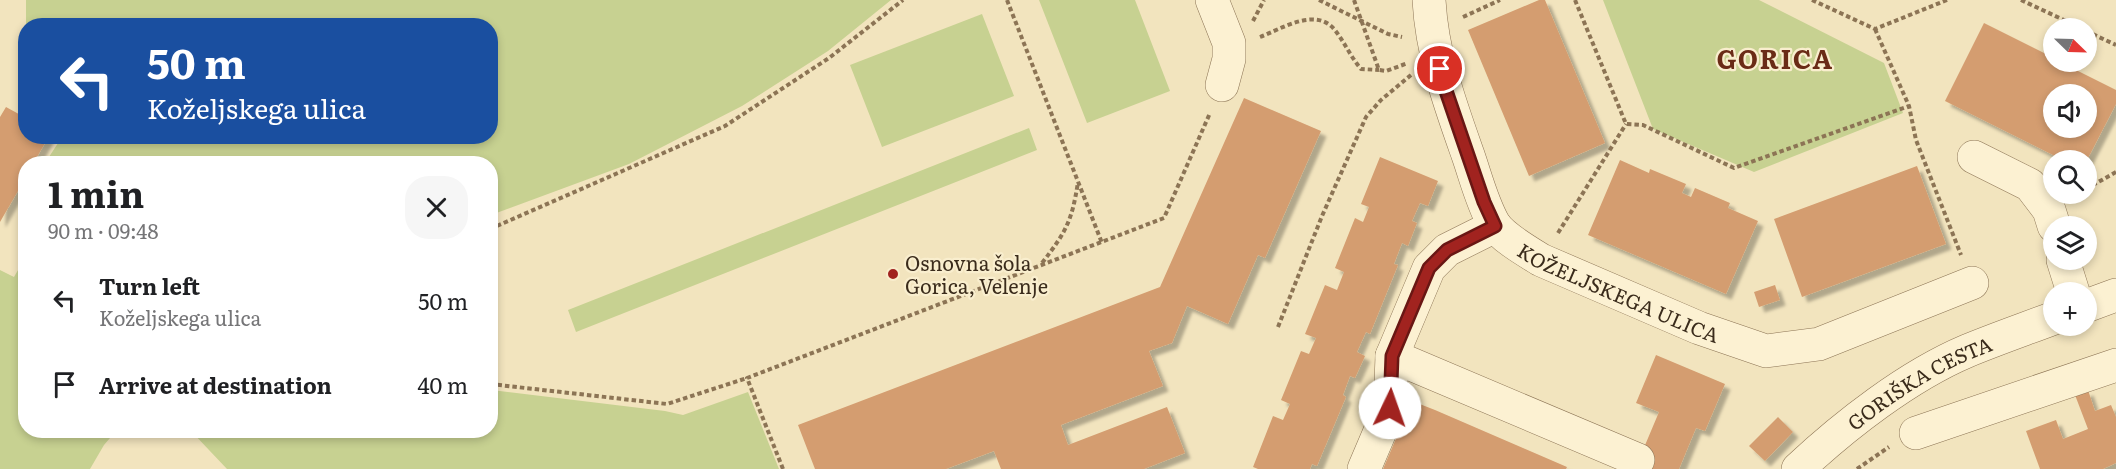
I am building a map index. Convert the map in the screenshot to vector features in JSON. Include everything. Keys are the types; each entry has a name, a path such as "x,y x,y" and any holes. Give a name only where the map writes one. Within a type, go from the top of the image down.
{"street":[{"path":"1212,0 1229,43 1229,59 1222,85"},
{"name":"KOŽELJSKEGA ULICA","path":"1429,34 1484,202 1495,226 1541,261 1698,328 1766,351 1819,344 1972,283"},
{"path":"1974,157 2030,185 2051,216"},
{"path":"1364,469 1390,408 1392,356 1429,268 1447,250 1495,226"},
{"path":"2097,302 2116,295"},
{"name":"GORIŠKA CESTA","path":"1798,469 1826,443 1905,384 1966,351 2043,322"},
{"path":"1392,356 1638,460"},
{"path":"1916,433 2116,365"}],"path":[{"path":"498,225 725,126 830,58 903,0"},
{"path":"1007,0 1102,243"},
{"path":"1319,0 1399,37 1429,34 1500,0"},
{"path":"1354,0 1379,70"},
{"path":"1575,0 1626,124"},
{"path":"1812,0 1875,29 1910,106 1916,141 1972,283"},
{"path":"1875,29 1947,0"},
{"path":"2021,0 2060,18"},
{"path":"1229,43 1244,39 1252,40 1304,20 1314,19 1325,22 1334,29 1360,69 1386,71 1400,67 1429,34"},
{"path":"1278,327 1322,216 1366,117 1381,100 1417,70 1429,34"},
{"path":"2097,36 2116,45"},
{"path":"498,385 667,404 747,378 1164,218 1222,85"},
{"path":"1626,124 1642,125 1734,168 1910,106"},
{"path":"1541,261 1626,124"},
{"path":"2097,183 2116,172"},
{"path":"1041,264 1058,243 1069,224 1078,181"},
{"path":"747,378 783,469"},
{"path":"1857,469 1880,451 1916,433"}],"green space":[{"path":"26,0 891,0 828,51 742,106 629,164 498,212 498,156 50,156 57,144 498,144 498,18 26,18"},
{"path":"1039,0 1135,0 1170,91 1087,123"},
{"path":"1603,0 1759,0 1884,63 1903,113 1754,172 1653,129"},
{"path":"982,14 1014,96 882,147 850,65"},
{"path":"1029,128 1037,150 576,332 568,310"},
{"path":"0,270 14,277 18,270 18,438 110,438 90,469 0,469"},
{"path":"498,391 683,415 748,392 779,469 227,469 198,438 498,438"}],"building":[{"path":"1539,0 1545,0 1605,143 1529,176 1468,30"},
{"path":"1984,23 2043,52 2043,72 2080,72 2116,90 2116,104 2092,150 2043,150 1945,101"},
{"path":"1244,98 1321,131 1265,258 1258,255 1228,324 1187,306 1172,343 1149,351 1163,386 1061,425 1068,445 1167,407 1185,453 1144,469 1001,469 994,451 946,469 815,469 798,425 1160,287"},
{"path":"6,107 18,114 18,144 44,144 38,156 18,156 18,191 0,222 0,117"},
{"path":"1380,157 1438,181 1428,206 1420,203 1412,221 1417,223 1408,246 1402,243 1394,264 1398,265 1370,334 1366,332 1357,352 1365,356 1355,378 1350,376 1343,395 1346,397 1317,466 1312,464 1310,469 1258,469 1253,467 1273,416 1283,420 1290,404 1281,400 1301,351 1309,354 1316,338 1305,334 1325,285 1337,290 1344,272 1335,268 1355,218 1363,222 1369,207 1361,204"},
{"path":"1620,160 1649,173 1650,169 1686,184 1682,193 1691,197 1695,188 1730,203 1728,208 1758,221 1726,294 1588,235"},
{"path":"1917,166 1946,244 1802,297 1774,219"},
{"path":"1775,285 1780,300 1759,307 1754,292"},
{"path":"1656,355 1725,384 1705,431 1696,428 1679,469 1635,469 1659,412 1636,403"},
{"path":"2088,390 2095,411 2111,405 2116,417 2116,463 2103,469 2040,469 2026,431 2056,420 2063,439 2088,429 2075,395"},
{"path":"1412,401 1567,467 1566,469 1383,469"},
{"path":"1778,417 1793,432 1765,461 1749,446"}],"place":[{"name":"Osnovna šola Gorica, Velenje","path":"893,274"}],"district":[{"name":"GORICA","path":"1775,57"}],"route":[{"path":"1390,408 1392,356 1429,268 1447,250 1495,226 1484,202 1440,69"}]}
